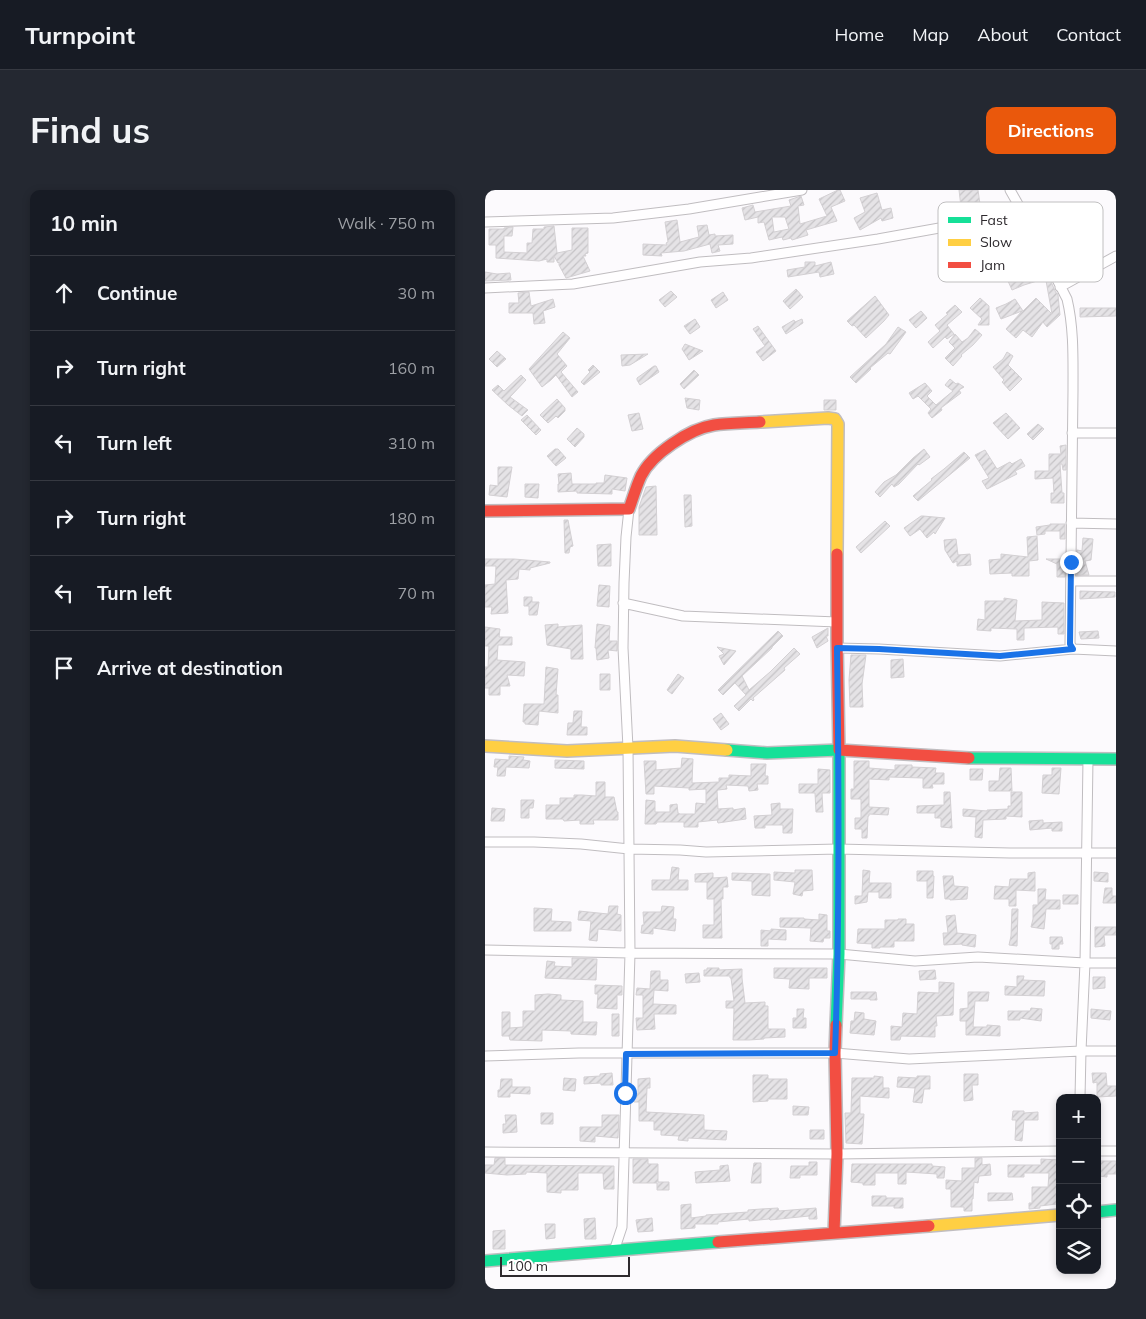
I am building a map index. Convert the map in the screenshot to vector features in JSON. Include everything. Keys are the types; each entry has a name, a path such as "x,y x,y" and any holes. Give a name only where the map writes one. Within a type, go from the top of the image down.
{"street":[{"path":"485,222 613,218 689,209 802,190"},
{"path":"1009,190 1016,202"},
{"path":"485,288 573,284 700,262 751,258 938,228"},
{"path":"1103,263 1116,256"},
{"path":"1058,282 1067,299 1071,314 1073,351 1070,644 1073,649"},
{"path":"1060,286 1067,282"},
{"path":"614,1250 622,1227 630,953 628,748 623,603 629,509 641,476 651,462 668,447 692,432 713,425 828,418 835,419 838,424 839,954 835,1053 837,1154 834,1233"},
{"path":"1072,433 1116,433"},
{"path":"485,511 629,509"},
{"path":"1071,523 1116,524"},
{"path":"1071,581 1116,581"},
{"path":"623,603 683,616 837,622"},
{"path":"837,648 1000,656 1073,649 1116,651"},
{"path":"485,746 567,751 675,746 767,753 839,750 980,759 1116,759"},
{"path":"1081,1094 1088,759"},
{"path":"485,842 581,844 629,849 706,852 838,849 1010,853 1116,853"},
{"path":"485,950 839,954 915,961 978,957 1116,963"},
{"path":"485,1056 579,1053 835,1053 909,1059 1116,1051"},
{"path":"1101,1151 1116,1151"},
{"path":"485,1152 837,1154 1056,1152"},
{"path":"1101,1212 1116,1210"},
{"path":"485,1261 1056,1215"}],"building":[{"path":"840,190 845,201 831,207 837,221 806,230 808,235 792,240 791,238 783,240 782,237 769,240 764,222 758,223 758,217 745,220 742,208 753,205 755,212 791,206 789,200 801,196 804,205 798,206 800,224 827,216 819,199","holes":["772,217 785,217 789,229 774,232"]},
{"path":"959,190 978,190 980,202 960,202"},
{"path":"877,193 882,210 891,208 893,218 882,221 881,218 860,230 854,218 865,212 860,198"},
{"path":"677,220 680,242 699,237 697,226 707,225 709,235 733,235 733,244 718,245 720,251 712,253 710,244 684,251 661,253 662,256 643,255 643,244 667,245 665,222"},
{"path":"554,226 557,253 572,250 572,228 588,228 588,253 585,254 586,256 583,256 590,271 566,278 559,262 554,256 554,262 547,262 547,259 539,261 496,258 496,245 489,245 489,229 513,227 512,236 504,236 504,252 527,253 527,243 532,243 533,229 544,229 544,227"},
{"path":"805,262 815,262 815,266 831,262 834,274 820,277 819,272 788,277 787,270 805,267"},
{"path":"485,272 497,274 510,273 511,280 485,281"},
{"path":"1008,282 1034,282 1024,285 1012,290"},
{"path":"1046,282 1051,282 1058,295 1060,315 1047,327 1043,322 1032,337 1023,330 1016,338 1006,329 1022,311 1001,319 996,308 1015,299 1023,311 1036,298 1052,314"},
{"path":"796,289 803,297 790,309 783,301"},
{"path":"671,291 677,297 665,307 659,300"},
{"path":"529,292 531,306 553,299 555,307 543,311 545,323 534,324 533,313 509,313 509,303 519,303 518,293"},
{"path":"723,292 728,300 716,308 711,300"},
{"path":"875,296 889,315 866,338 854,325 852,326 847,321"},
{"path":"980,298 989,306 989,325 978,325 982,319 970,308"},
{"path":"955,305 962,312 947,325 954,334 947,339 945,337 933,348 928,342 940,331 935,325"},
{"path":"1080,308 1116,308 1116,316 1080,317"},
{"path":"921,311 927,318 916,328 909,320"},
{"path":"695,319 700,327 690,334 684,326"},
{"path":"802,319 803,323 786,334 782,327 794,320 795,322"},
{"path":"758,326 776,351 763,361 756,352 765,346 753,329"},
{"path":"898,327 906,332 890,354 888,353 870,368 856,383 850,377 886,344"},
{"path":"975,329 982,335 961,355 953,366 945,358 955,348 949,342 955,334 962,342"},
{"path":"563,332 570,338 557,354 567,366 561,372 578,392 572,397 556,375 542,387 529,369"},
{"path":"685,344 703,351 689,360 682,349"},
{"path":"497,351 506,359 497,367 489,359"},
{"path":"1007,352 1013,356 1008,365 1022,379 1010,391 993,367 1003,359"},
{"path":"648,354 630,365 622,366 621,355"},
{"path":"593,365 600,372 584,385 581,382 590,372 588,370"},
{"path":"656,366 659,372 640,385 637,378"},
{"path":"694,370 699,375 684,389 680,384"},
{"path":"521,375 526,380 510,397 528,410 522,416 492,390 498,385 504,391"},
{"path":"950,379 964,387 959,390 961,393 941,408 942,410 932,418 928,413 931,409 918,396 913,399 909,393 925,383 932,391 927,396 936,405 953,391 945,385"},
{"path":"685,398 700,400 699,410 687,408"},
{"path":"557,399 565,408 565,411 558,418 556,416 548,423 540,415"},
{"path":"824,400 836,400 836,410 824,410"},
{"path":"639,413 643,429 632,431 628,415"},
{"path":"1006,413 1020,428 1008,439 993,423"},
{"path":"527,415 541,430 536,435 521,420"},
{"path":"1038,424 1044,429 1033,440 1027,434"},
{"path":"577,428 584,434 584,437 575,447 567,439"},
{"path":"1066,445 1066,470 1063,470 1062,464 1060,464 1064,503 1051,503 1051,493 1054,493 1053,478 1035,479 1035,471 1049,471 1049,454 1061,454 1060,446"},
{"path":"555,449 558,449 566,458 556,466 547,456"},
{"path":"924,449 930,457 918,464 899,484 894,487 892,484 880,497 875,492 884,482 896,475"},
{"path":"985,450 997,469 1021,459 1025,466 1015,471 1017,474 987,489 982,481 989,478 975,455"},
{"path":"964,452 970,458 918,501 913,496 931,479"},
{"path":"498,467 512,467 507,497 489,495 490,485 498,486"},
{"path":"571,473 572,484 604,483 605,475 627,478 625,491 612,489 612,494 577,493 577,491 558,492 558,474"},
{"path":"525,484 539,484 538,498 525,497"},
{"path":"656,486 657,535 639,535 639,507 646,487"},
{"path":"684,495 691,495 692,526 685,527"},
{"path":"921,516 945,518 935,534 934,532 927,538 920,529 910,536 904,528"},
{"path":"564,520 568,520 573,546 570,547 569,553 565,553"},
{"path":"885,521 890,526 861,553 856,547"},
{"path":"1050,524 1065,524 1065,539 1060,539 1060,531 1045,531 1045,534 1037,535 1036,527"},
{"path":"1037,536 1038,560 1029,561 1029,576 1012,576 1012,573 990,574 989,560 1001,559 1001,554 1028,557 1027,537"},
{"path":"1083,538 1093,539 1091,560 1085,561 1089,575 1077,575 1077,550 1082,551"},
{"path":"956,539 958,555 970,554 971,565 957,566 957,561 953,563 945,550 944,540"},
{"path":"611,544 611,566 598,566 597,545"},
{"path":"485,559 514,559 550,563 530,568 530,570 519,569 518,579 506,580 508,613 491,614 492,607 485,607 485,585 495,584 496,566 485,566"},
{"path":"1046,559 1065,559 1065,577 1057,577 1057,564"},
{"path":"599,585 610,586 609,607 597,606"},
{"path":"1080,591 1115,592 1115,597 1080,599"},
{"path":"524,597 532,597 532,602 539,602 537,615 529,615 529,606 524,606"},
{"path":"1004,598 1017,600 1015,621 1042,620 1042,602 1064,603 1064,634 1058,634 1058,627 1024,628 1024,640 1017,640 1017,629 991,628 991,631 977,630 978,619 985,620 985,601 1004,601"},
{"path":"558,624 558,627 582,625 583,659 571,659 571,649 547,645 545,625"},
{"path":"597,624 610,626 609,641 617,641 617,651 608,650 609,658 597,660 595,648"},
{"path":"485,627 500,629 499,637 512,637 512,645 498,645 497,660 525,662 524,676 507,675 510,686 500,686 500,695 489,695 489,688 485,688 485,667 488,667 489,646 485,646"},
{"path":"828,628 828,636 826,636 828,641 817,648 812,637"},
{"path":"778,631 783,636 742,676 749,690 794,648 800,654 753,698 753,701 751,699 739,711 734,706 746,695 735,683 723,695 718,690"},
{"path":"1098,631 1099,638 1081,639 1079,632"},
{"path":"717,647 736,651 724,665 719,656 724,654"},
{"path":"851,655 866,655 862,684 863,707 850,707 849,680"},
{"path":"903,659 904,677 891,678 891,660"},
{"path":"546,667 558,669 556,695 558,695 558,713 539,711 538,725 525,724 523,722 524,704 544,704"},
{"path":"600,674 610,674 610,690 600,690"},
{"path":"678,674 684,678 672,694 667,690"},
{"path":"574,711 582,711 581,727 587,727 587,735 567,735 568,723 573,723"},
{"path":"721,713 729,724 721,730 713,719"},
{"path":"509,756 524,757 523,760 530,761 529,768 506,767 505,776 497,776 498,767 494,767 495,759 509,760"},
{"path":"682,758 693,759 692,783 719,782 719,778 729,778 729,775 751,776 751,764 766,764 765,776 768,776 768,784 757,784 758,790 749,791 748,786 726,785 727,789 717,791 718,809 733,808 733,810 745,808 746,819 718,823 717,820 698,822 698,827 684,827 684,822 645,824 646,800 655,801 655,812 670,812 670,805 677,804 678,813 680,814 695,814 696,803 706,804 706,789 689,790 689,788 654,786 654,794 646,794 644,761 656,761 656,770 681,768"},
{"path":"555,760 584,761 584,769 555,768"},
{"path":"854,761 869,761 869,768 895,770 895,765 912,765 912,767 936,768 935,773 944,773 944,784 932,784 933,788 923,788 923,778 889,777 889,780 869,779 869,807 889,808 888,815 869,814 867,838 862,838 862,829 855,829 855,818 861,818 861,799 851,799 851,789 854,789"},
{"path":"1000,768 1011,768 1012,791 989,791 989,781 999,781"},
{"path":"1052,768 1061,768 1059,794 1042,793 1043,775 1052,775"},
{"path":"818,769 830,770 830,793 822,793 823,812 816,812 815,793 799,793 799,784 818,784"},
{"path":"970,769 983,769 982,780 970,780"},
{"path":"596,782 605,782 605,797 614,797 618,820 593,820 594,824 580,824 580,820 546,819 546,805 560,805 560,798 574,798 574,795 596,796"},
{"path":"944,792 950,792 952,828 941,827 941,818 935,818 935,813 917,813 917,806 944,805"},
{"path":"1011,792 1022,792 1022,817 1006,816 1006,819 983,820 982,838 975,837 976,817 963,816 963,809 987,811 1008,809 1008,806 1011,806"},
{"path":"521,800 534,800 533,808 529,808 529,818 521,818"},
{"path":"780,803 780,809 793,809 792,833 783,833 783,825 765,825 765,828 755,828 754,816 772,815 771,804"},
{"path":"492,808 505,809 504,821 491,821"},
{"path":"1043,820 1043,823 1062,822 1062,831 1052,831 1052,828 1030,830 1029,821"},
{"path":"672,867 679,868 678,880 688,880 688,890 652,890 652,880 670,880"},
{"path":"795,870 812,870 813,890 803,891 802,896 793,894 795,882 774,880 774,872 795,873"},
{"path":"863,870 870,871 869,883 891,883 891,898 879,898 879,892 868,892 867,902 855,904 855,896 862,896"},
{"path":"917,871 933,871 933,898 927,898 927,881 917,881"},
{"path":"1035,872 1035,891 1016,890 1016,906 1009,906 1009,899 994,899 995,886 1009,887 1010,879 1028,879 1028,873"},
{"path":"1094,872 1108,873 1108,882 1094,881"},
{"path":"713,873 713,878 727,877 728,887 723,887 723,899 721,899 722,938 703,938 703,925 714,925 714,899 707,899 707,882 695,882 695,874"},
{"path":"732,873 770,874 770,896 752,895 752,881 732,880"},
{"path":"943,876 953,876 954,886 968,887 967,899 945,899"},
{"path":"1105,888 1112,888 1112,896 1116,896 1116,903 1103,903"},
{"path":"1038,889 1046,889 1045,900 1060,900 1060,909 1046,909 1044,929 1031,927 1033,905 1038,905"},
{"path":"1063,895 1078,895 1078,904 1063,904"},
{"path":"609,906 618,906 617,914 621,915 621,931 598,929 597,941 589,940 591,921 578,920 579,911 608,914"},
{"path":"662,906 674,907 675,931 653,928 653,934 641,933 642,925 644,925 643,912 661,912"},
{"path":"534,908 552,909 551,921 571,922 571,931 534,931"},
{"path":"1012,909 1018,909 1017,946 1009,945"},
{"path":"819,914 827,915 827,931 830,931 830,938 824,938 823,942 810,941 811,928 780,927 780,918 819,920"},
{"path":"955,915 957,933 976,935 975,947 962,944 944,945 943,933 948,933 946,916"},
{"path":"906,919 906,924 914,924 914,941 894,941 894,947 880,948 872,948 872,944 857,943 858,929 885,929 885,920"},
{"path":"1095,927 1116,927 1116,935 1104,935 1105,946 1095,947"},
{"path":"771,929 786,930 786,940 768,939 768,946 761,946 761,930 771,931"},
{"path":"1050,937 1062,937 1063,944 1059,944 1059,949 1052,949"},
{"path":"572,958 597,959 596,980 545,978 547,961 555,962 554,966 572,967"},
{"path":"707,968 719,968 719,970 742,969 745,1003 765,1002 765,1006 768,1006 768,1029 785,1029 785,1037 733,1040 734,1008 726,1008 726,1001 734,1001 731,978 730,976 704,976 704,970 707,970"},
{"path":"774,968 827,968 827,978 809,978 809,989 789,988 790,979 774,978"},
{"path":"935,970 936,979 920,980 919,971"},
{"path":"651,971 660,971 660,980 668,980 668,991 654,990 653,1004 676,1005 676,1014 654,1014 655,1029 637,1030 636,1018 643,1018 643,995 636,995 637,988 650,989"},
{"path":"699,973 700,982 686,983 685,974"},
{"path":"1017,976 1024,976 1023,980 1045,981 1044,996 1005,995 1005,986 1017,987"},
{"path":"1093,977 1105,977 1105,988 1093,989"},
{"path":"939,982 954,983 953,1015 936,1016 935,1037 901,1036 900,1040 891,1040 891,1026 902,1027 903,1013 917,1014 918,992 939,993"},
{"path":"595,985 622,986 622,995 617,995 617,1009 597,1008 598,994 595,994"},
{"path":"851,992 876,992 877,1000 851,999"},
{"path":"968,992 989,992 988,1001 975,1001 973,1027 1000,1026 1000,1036 966,1035 966,1021 960,1021 960,1009 968,1008"},
{"path":"535,995 561,995 561,1000 583,1001 583,1022 597,1022 596,1035 571,1034 571,1031 542,1030 542,1041 510,1040 509,1036 502,1036 502,1012 510,1012 510,1028 523,1027 523,1011 535,1011"},
{"path":"1031,1008 1042,1009 1041,1021 1020,1018 1020,1020 1008,1020 1008,1011 1030,1011"},
{"path":"797,1009 804,1009 803,1018 806,1018 806,1028 793,1028 793,1018 797,1018"},
{"path":"1091,1009 1111,1011 1110,1020 1091,1018"},
{"path":"855,1012 864,1013 864,1019 876,1021 874,1035 850,1033 851,1021 854,1021"},
{"path":"612,1014 619,1014 619,1036 612,1036"},
{"path":"612,1073 613,1085 601,1085 601,1083 584,1084 584,1077"},
{"path":"1092,1073 1106,1073 1107,1086 1116,1086 1116,1096 1101,1097 1101,1094 1097,1094 1097,1082 1093,1083"},
{"path":"964,1074 978,1074 978,1085 972,1085 973,1100 964,1101"},
{"path":"753,1075 768,1075 768,1079 787,1079 787,1099 768,1099 768,1101 753,1102"},
{"path":"874,1076 883,1077 883,1088 889,1088 889,1098 860,1096 860,1114 864,1114 862,1144 846,1143 845,1113 851,1113 852,1078 874,1078"},
{"path":"917,1076 930,1076 930,1089 924,1089 922,1103 913,1102 915,1088 897,1087 898,1077 917,1078"},
{"path":"564,1078 576,1079 575,1091 563,1090"},
{"path":"650,1078 650,1088 647,1088 646,1112 704,1115 704,1130 727,1131 726,1140 688,1138 688,1141 678,1140 679,1136 661,1135 661,1130 654,1130 654,1121 639,1121 639,1102 634,1102 634,1093 638,1094 638,1079"},
{"path":"501,1079 512,1079 512,1087 530,1087 530,1094 510,1093 510,1097 498,1097"},
{"path":"793,1106 809,1107 808,1115 793,1115"},
{"path":"1013,1111 1024,1111 1024,1113 1038,1112 1038,1120 1024,1120 1022,1141 1015,1140 1016,1120 1012,1120"},
{"path":"541,1113 553,1113 553,1124 541,1124"},
{"path":"505,1115 516,1115 517,1132 503,1133 503,1124 506,1124"},
{"path":"602,1115 619,1115 618,1138 595,1136 595,1142 580,1141 580,1127 602,1127"},
{"path":"810,1130 824,1130 824,1139 810,1139"},
{"path":"495,1158 505,1158 505,1165 614,1166 614,1189 604,1189 603,1173 578,1173 578,1190 561,1190 561,1193 547,1192 547,1173 526,1172 526,1174 507,1175 485,1173 485,1165 494,1165"},
{"path":"975,1158 982,1158 982,1165 990,1164 991,1175 979,1176 978,1183 974,1182 972,1211 964,1211 964,1207 951,1207 951,1189 946,1189 946,1180 962,1181 962,1168 975,1168"},
{"path":"633,1159 648,1159 648,1164 658,1164 658,1182 669,1182 669,1190 657,1190 657,1183 633,1183"},
{"path":"1041,1159 1056,1160 1056,1204 1029,1209 1029,1203 1032,1203 1032,1187 1048,1187 1049,1173 1024,1173 1024,1177 1008,1177 1008,1165 1041,1165"},
{"path":"1101,1161 1116,1161 1116,1174 1107,1174 1107,1177 1101,1176"},
{"path":"809,1162 817,1162 817,1175 800,1175 800,1178 790,1178 791,1166 809,1166"},
{"path":"754,1163 761,1163 761,1183 751,1183"},
{"path":"852,1164 932,1164 932,1166 945,1167 944,1178 937,1178 937,1174 906,1172 906,1184 898,1184 898,1173 875,1173 875,1185 863,1185 863,1183 851,1182"},
{"path":"728,1165 730,1181 696,1183 695,1172 720,1170 720,1166"},
{"path":"988,1193 1012,1193 1013,1200 988,1201"},
{"path":"872,1196 903,1198 903,1208 872,1206"},
{"path":"691,1204 691,1218 748,1212 748,1210 778,1208 779,1211 816,1208 817,1219 809,1219 809,1216 770,1220 749,1221 749,1219 718,1222 718,1224 695,1224 695,1228 681,1229 681,1205"},
{"path":"595,1218 596,1239 585,1239 584,1219"},
{"path":"652,1218 653,1231 638,1232 636,1220"},
{"path":"545,1224 555,1224 555,1238 546,1239"},
{"path":"505,1230 505,1249 493,1249 493,1231"}],"traffic: fast":[{"path":"727,750 767,753 839,750 839,954 836,1025"},
{"path":"969,758 1116,759"},
{"path":"1101,1212 1116,1210"},
{"path":"485,1261 718,1242"}],"traffic: slow":[{"path":"760,422 828,418 835,419 838,424 837,554"},
{"path":"485,746 567,751 675,746 727,750"},
{"path":"929,1226 1056,1215"}],"traffic: jam":[{"path":"485,511 629,509 639,480 646,468 662,451 672,444 704,427 720,424 760,422"},
{"path":"837,554 839,750 969,758"},
{"path":"834,1233 837,1154 836,1025"},
{"path":"718,1242 929,1226"}],"route":[{"path":"625,1093 626,1054 835,1053 839,954 837,648 1000,656 1073,649 1070,644 1071,562"}]}
